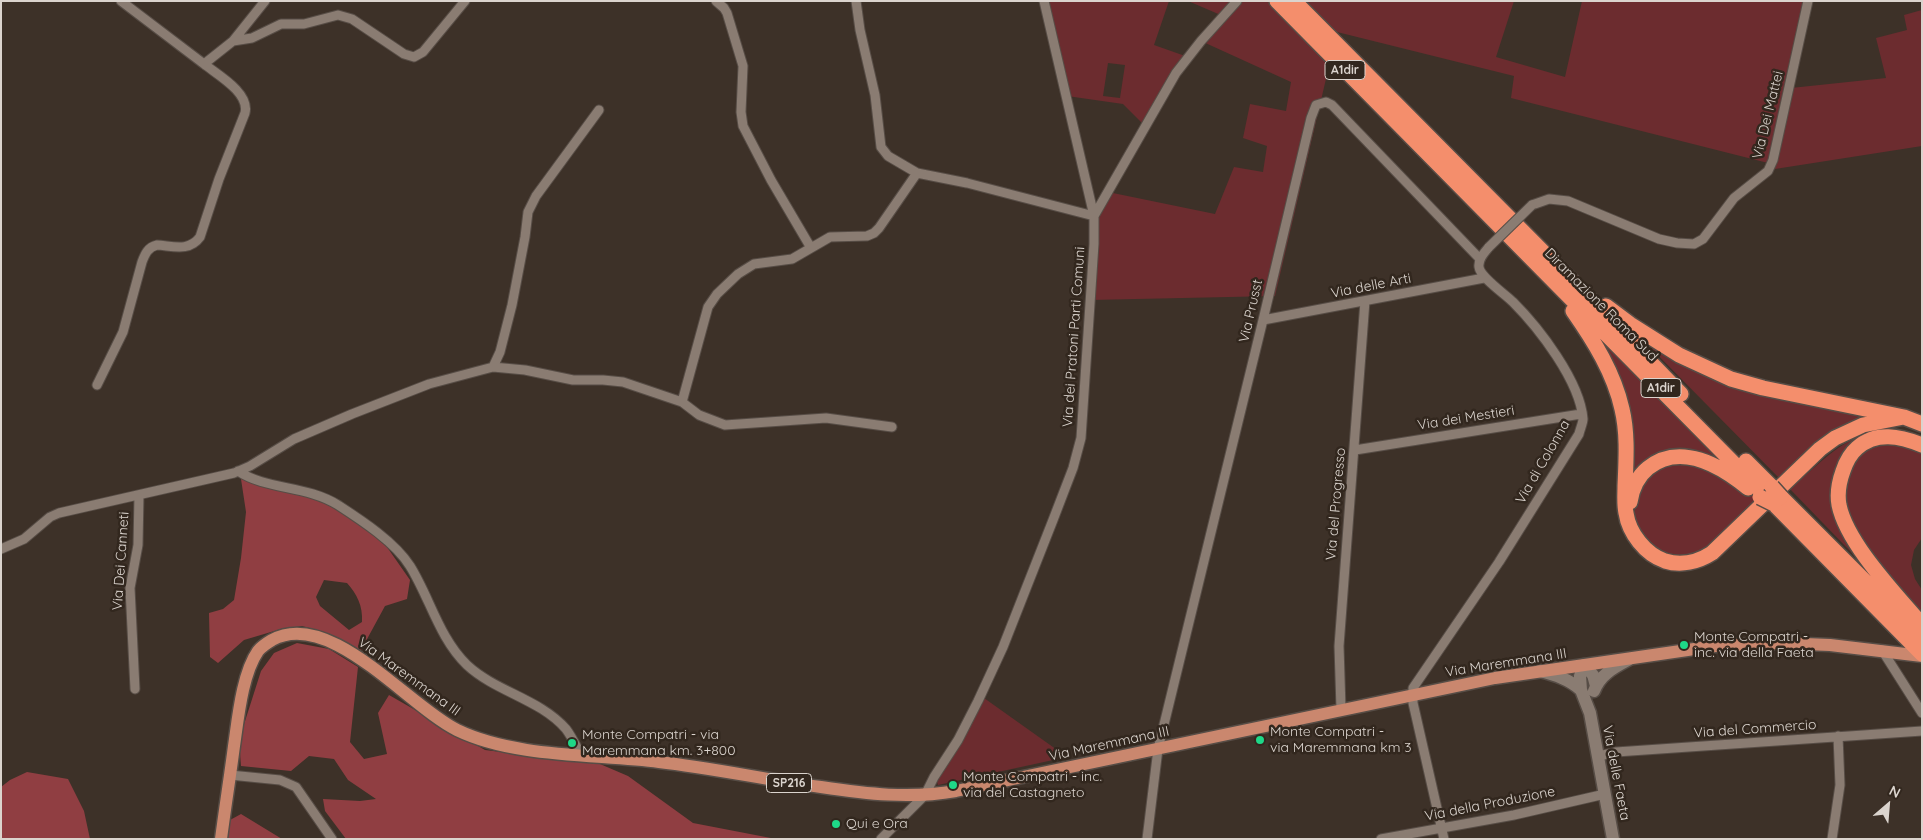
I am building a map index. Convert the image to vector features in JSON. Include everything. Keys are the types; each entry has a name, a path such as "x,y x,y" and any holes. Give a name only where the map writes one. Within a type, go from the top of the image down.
{"highway":[{"name":"Diramazione Roma Sud","path":"1277,1 1564,282"},
{"name":"Diramazione Roma Sud","path":"1294,1 1922,655"},
{"path":"1564,282 1610,374 1623,412 1626,447 1625,506 1628,521 1641,545 1657,558 1677,563 1700,559 1720,547 1826,444 1851,429 1904,417"},
{"path":"1564,282 1586,289 1644,333 1679,355 1713,372 1763,388 1904,417 1922,424"},
{"path":"1884,422 1897,424 1922,435"},
{"path":"1920,632 1858,545 1844,520 1838,496 1846,462 1861,445 1874,439 1889,436 1922,445"},
{"path":"1628,521 1631,495 1637,480 1649,467 1667,459 1688,458 1708,463 1770,496"},
{"name":"Diramazione Roma Sud","path":"1770,496 1920,632"}],"main road":[{"name":"Via Maremmana III","path":"221,839 240,704 252,664 258,651 264,645 280,636 292,633 317,636 346,649 362,659 448,726 472,737 514,747 660,762 868,794 894,796 956,791 1503,676 1715,646 1752,644 1830,645 1922,655"}],"street":[{"path":"97,385 122,332 142,262 147,251 152,246 157,245 188,247 200,237 219,179 245,113 245,102 241,95 204,64 121,1"},
{"path":"204,64 233,41 266,1"},
{"path":"233,41 252,38 280,24 304,24 340,16 352,19 404,54 414,57 423,52 466,1"},
{"path":"716,1 727,13 741,60 743,77 741,112 743,126 771,180 811,248"},
{"path":"856,1 860,30 874,94 881,147 888,156 917,173 968,183 1094,216 1176,73 1201,40 1237,1"},
{"name":"Via dei Pratoni Parti Comuni","path":"881,839 925,795 934,777 958,740 997,660 1053,520 1075,459 1083,426 1094,216 1044,1"},
{"name":"Via Dei Mattei","path":"1480,259 1532,204 1549,199 1568,201 1659,239 1694,244 1703,239 1734,198 1768,171 1773,160 1808,1"},
{"name":"Via Prusst","path":"1147,839 1158,749 1263,320 1310,118 1314,108 1320,102 1328,102 1332,105 1480,259"},
{"path":"493,367 500,352 512,305 526,237 528,209 599,110"},
{"path":"682,402 706,314 714,297 738,274 751,265 792,259 830,237 863,236 874,233 917,173"},
{"path":"1480,259 1479,268 1484,278"},
{"name":"Via delle Arti","path":"1263,320 1484,278"},
{"name":"Via di Colonna","path":"1412,694 1415,683 1499,562 1579,434 1583,420 1577,396 1567,373 1538,328 1513,302 1484,278"},
{"name":"Via del Progresso","path":"1341,709 1339,646 1365,301"},
{"path":"1,549 24,539 56,514 238,471 294,439 352,414 429,384 493,367 525,370 573,380 612,380 630,384 682,402 699,415 717,423 728,425 832,418 892,427"},
{"name":"Via dei Mestieri","path":"1355,450 1582,414"},
{"path":"238,471 254,479 304,490 323,497 382,538 400,553 409,565 438,621 461,658 472,669 491,682 534,705 556,720 570,735 581,755"},
{"name":"Via Dei Canneti","path":"135,689 130,588 138,550 139,495"},
{"path":"1882,650 1921,712"},
{"path":"1590,713 1592,697 1596,686 1611,669 1631,658"},
{"path":"1590,713 1581,690 1580,676 1584,666 1593,675 1596,686"},
{"path":"1540,671 1563,678 1581,690"},
{"path":"1412,694 1444,839"},
{"name":"Via delle Faeta","path":"1590,713 1613,839"},
{"name":"Via del Commercio","path":"1598,756 1616,752 1838,736 1919,733"},
{"path":"1832,839 1840,785 1838,736"},
{"path":"230,776 280,780 296,786 332,839"},
{"name":"Via della Produzione","path":"1381,839 1514,815 1605,794"}],"shaded area":[{"path":"1044,1 1169,1 1154,45 1188,57 1145,126 1123,104 1067,96","holes":["1108,63 1125,65 1120,98 1103,96"]},
{"path":"1188,1 1514,1 1496,57 1565,77 1582,1 1809,1 1791,88 1886,78 1876,38 1907,30 1904,15 1922,10 1922,146 1775,169 1772,164 1511,98 1514,76 1337,32 1275,296 1090,300 1094,216 1108,192 1215,214 1234,167 1263,172 1267,146 1243,138 1250,104 1286,111 1291,82 1201,41 1223,16"},
{"path":"1639,336 1678,358 1875,414 1834,431 1801,456 1780,479"},
{"path":"1606,345 1723,464 1695,453 1635,475 1632,474 1621,381"},
{"path":"1866,434 1842,456 1837,464 1833,483 1881,583 1789,488 1834,451 1855,438"},
{"path":"1889,444 1900,444 1922,453 1922,538 1914,550 1911,565 1915,579 1922,590 1922,619 1889,579 1857,534 1846,504 1847,477 1853,463 1868,450"},
{"path":"1692,461 1744,487 1758,501 1730,531 1706,550 1698,554 1679,556 1663,553 1650,544 1640,531 1635,516 1636,500 1642,484 1655,469"},
{"path":"241,479 271,484 317,497 350,516 387,547 410,580 407,599 385,606 360,652 324,632 302,626 281,629 244,640 218,663 210,657 209,613 223,609 234,600 246,512","holes":["324,580 347,583 359,601 362,616 362,622 349,630 320,606 316,597"]},
{"path":"297,643 329,649 358,667 350,742 364,759 387,754 378,713 389,695 485,750 600,764 628,776 693,823 776,839 346,839 325,811 323,799 360,801 376,799 348,780 334,759 309,756 291,771 241,766 239,740 261,671 274,653"},
{"path":"984,698 1067,757 938,785 936,779 966,734"},
{"path":"27,772 68,779 84,811 90,839 1,839 1,787 10,780"},
{"path":"241,814 282,839 227,839 230,820"}],"place":[{"name":"Monte Compatri - inc. via della Faeta","path":"1684,645"},
{"name":"Monte Compatri - via Maremmana km 3","path":"1260,740"},
{"name":"Monte Compatri - via Maremmana km. 3+800","path":"572,743"},
{"name":"Monte Compatri - inc. via del Castagneto","path":"953,785"},
{"name":"Qui e Ora","path":"836,824"}]}
